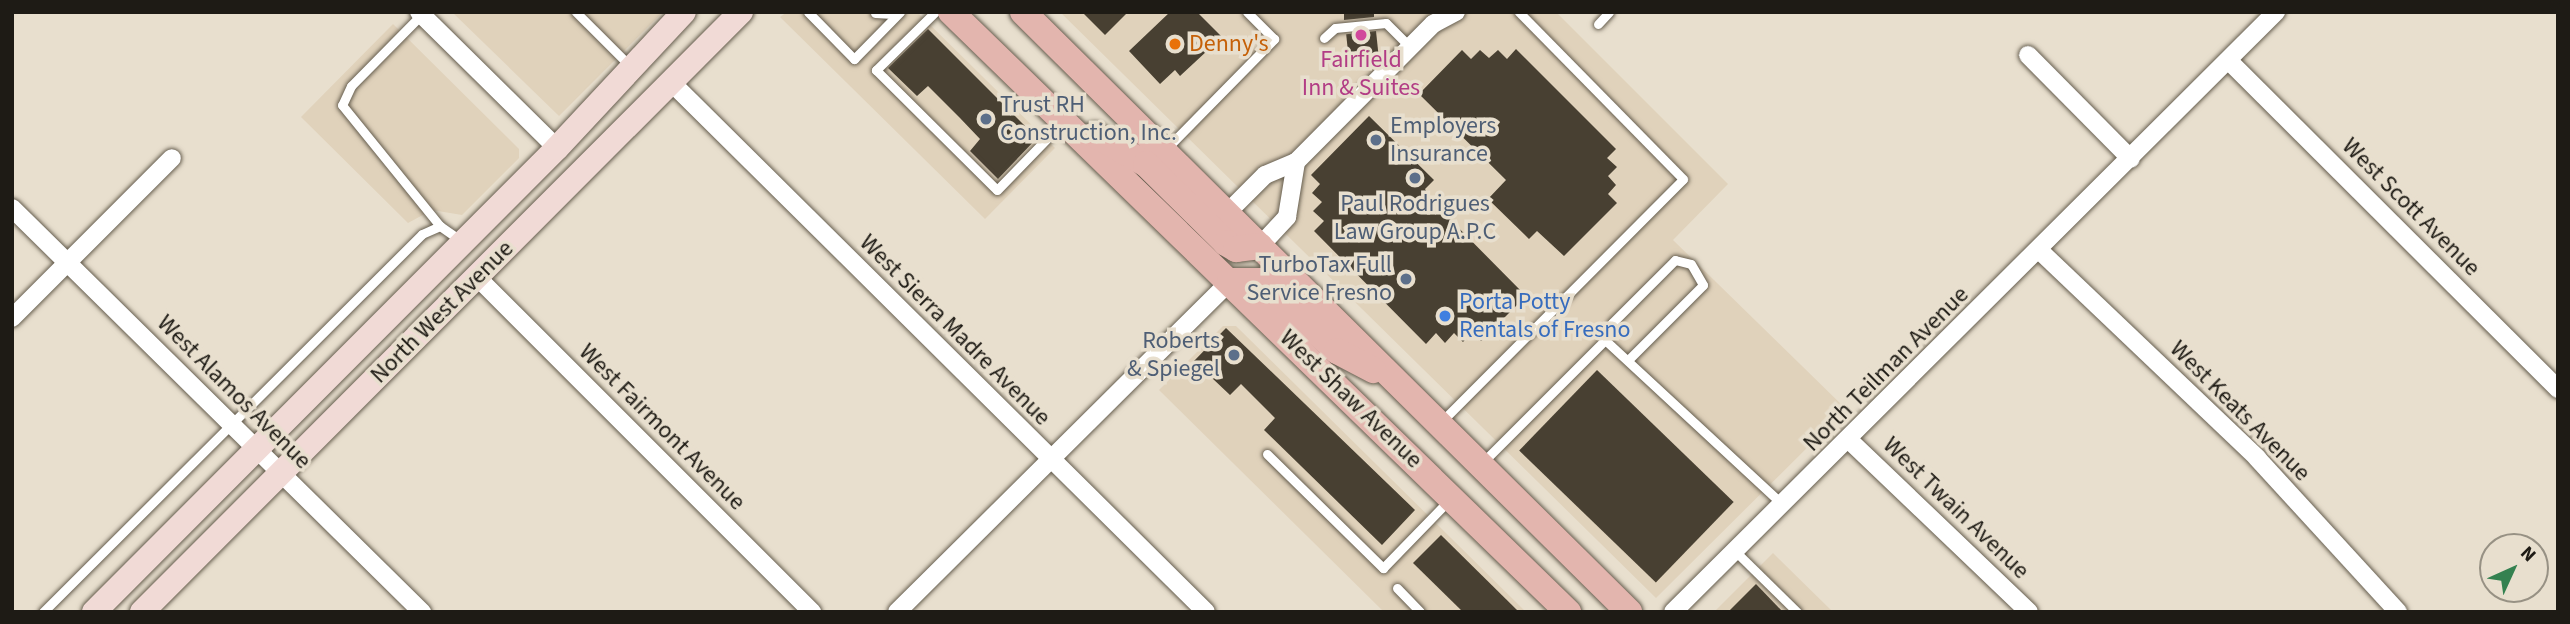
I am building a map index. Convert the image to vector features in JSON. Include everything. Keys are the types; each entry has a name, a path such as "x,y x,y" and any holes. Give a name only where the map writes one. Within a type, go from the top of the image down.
{"main road":[{"name":"North West Avenue","path":"94,612 464,243 684,12"},
{"name":"North West Avenue","path":"142,612 741,12"},
{"name":"West Shaw Avenue","path":"951,12 1066,119 1568,612"},
{"name":"West Shaw Avenue","path":"1026,13 1629,612"},
{"path":"1066,119 1146,164 1226,243 1236,249 1260,246"},
{"path":"430,324 446,286 552,178 557,148"},
{"path":"1230,281 1260,281 1337,351 1391,377"}],"street":[{"path":"1226,214 1265,175 1296,162 1410,47 1456,12"},
{"name":"North Teilman Avenue","path":"1673,612 2040,251 2276,12"},
{"path":"421,13 557,148"},
{"path":"2028,55 2131,159"},
{"name":"West Scott Avenue","path":"2229,61 2558,389"},
{"name":"West Sierra Madre Avenue","path":"671,82 1206,612"},
{"path":"12,318 172,158"},
{"path":"1260,246 1287,217 1296,162"},
{"name":"West Alamos Avenue","path":"12,208 422,612"},
{"name":"West Keats Avenue","path":"2040,251 2257,458 2398,612"},
{"name":"West Fairmont Avenue","path":"477,278 812,612"},
{"path":"897,612 1230,281"},
{"name":"West Twain Avenue","path":"1849,440 2029,612"}],"lane":[{"path":"576,12 630,66"},
{"path":"808,12 854,59 895,13"},
{"path":"935,12 876,70 997,190 1066,119"},
{"path":"1164,152 1274,39 1247,12"},
{"path":"1439,424 1683,178 1519,12"},
{"path":"1598,24 1609,12"},
{"name":"North West Avenue","path":"421,13 351,86 344,111 440,226 464,243"},
{"path":"875,13 895,13"},
{"path":"1324,38 1335,28 1386,23 1410,47"},
{"path":"43,612 422,234 440,226"},
{"path":"1480,465 1605,340 1612,323 1675,260 1691,264 1703,285 1628,360"},
{"path":"1605,340 1783,505"},
{"path":"1268,454 1383,568 1452,498"},
{"path":"1735,551 1797,612"},
{"path":"1397,588 1420,612"}],"shaded area":[{"path":"452,12 663,12 559,116"},
{"path":"787,12 917,12 1055,148 985,219 780,17"},
{"path":"1060,12 1556,12 1728,184 1673,240 1846,409 1656,598"},
{"path":"393,24 519,149 519,158 462,215 432,210 408,223 301,117"},
{"path":"1223,326 1236,326 1526,612 1384,612 1159,390"},
{"path":"1773,553 1833,612 1714,612"}],"building":[{"path":"1082,12 1128,12 1105,35"},
{"name":"Denny's","path":"1170,12 1197,12 1222,37 1180,76 1175,70 1160,84 1129,51"},
{"path":"1344,12 1374,12 1374,17 1344,20"},
{"path":"928,29 1037,138 998,179 970,151 980,139 960,118 928,86 917,96 888,68"},
{"path":"1376,31 1379,58 1349,61 1346,34"},
{"path":"1516,49 1616,149 1607,158 1617,167 1608,176 1616,185 1608,194 1617,203 1564,256 1537,231 1529,239 1488,199 1506,180 1419,94 1462,50 1471,59 1480,50 1489,58 1498,50 1507,59"},
{"path":"1369,116 1434,180 1425,189 1431,200 1526,296 1481,341 1472,332 1463,342 1454,333 1445,343 1436,333 1426,344 1314,231 1324,221 1313,211 1322,202 1312,193 1320,184 1311,175"},
{"path":"1226,328 1415,510 1382,545 1264,430 1275,418 1241,384 1230,395 1194,361"},
{"path":"1597,370 1734,502 1656,583 1519,451"},
{"path":"1441,535 1519,612 1463,612 1413,563"},
{"path":"1756,584 1783,612 1728,612"}],"place":[{"name":"Fairfield Inn & Suites","path":"1361,35"},
{"name":"Denny's","path":"1175,44"},
{"name":"Trust RH Construction, Inc.","path":"986,119"},
{"name":"Employers Insurance","path":"1376,140"},
{"name":"Paul Rodrigues Law Group A.P.C","path":"1415,178"},
{"name":"TurboTax Full Service Fresno","path":"1406,279"},
{"name":"Porta Potty Rentals of Fresno","path":"1445,316"},
{"name":"Roberts & Spiegel","path":"1234,355"}]}
